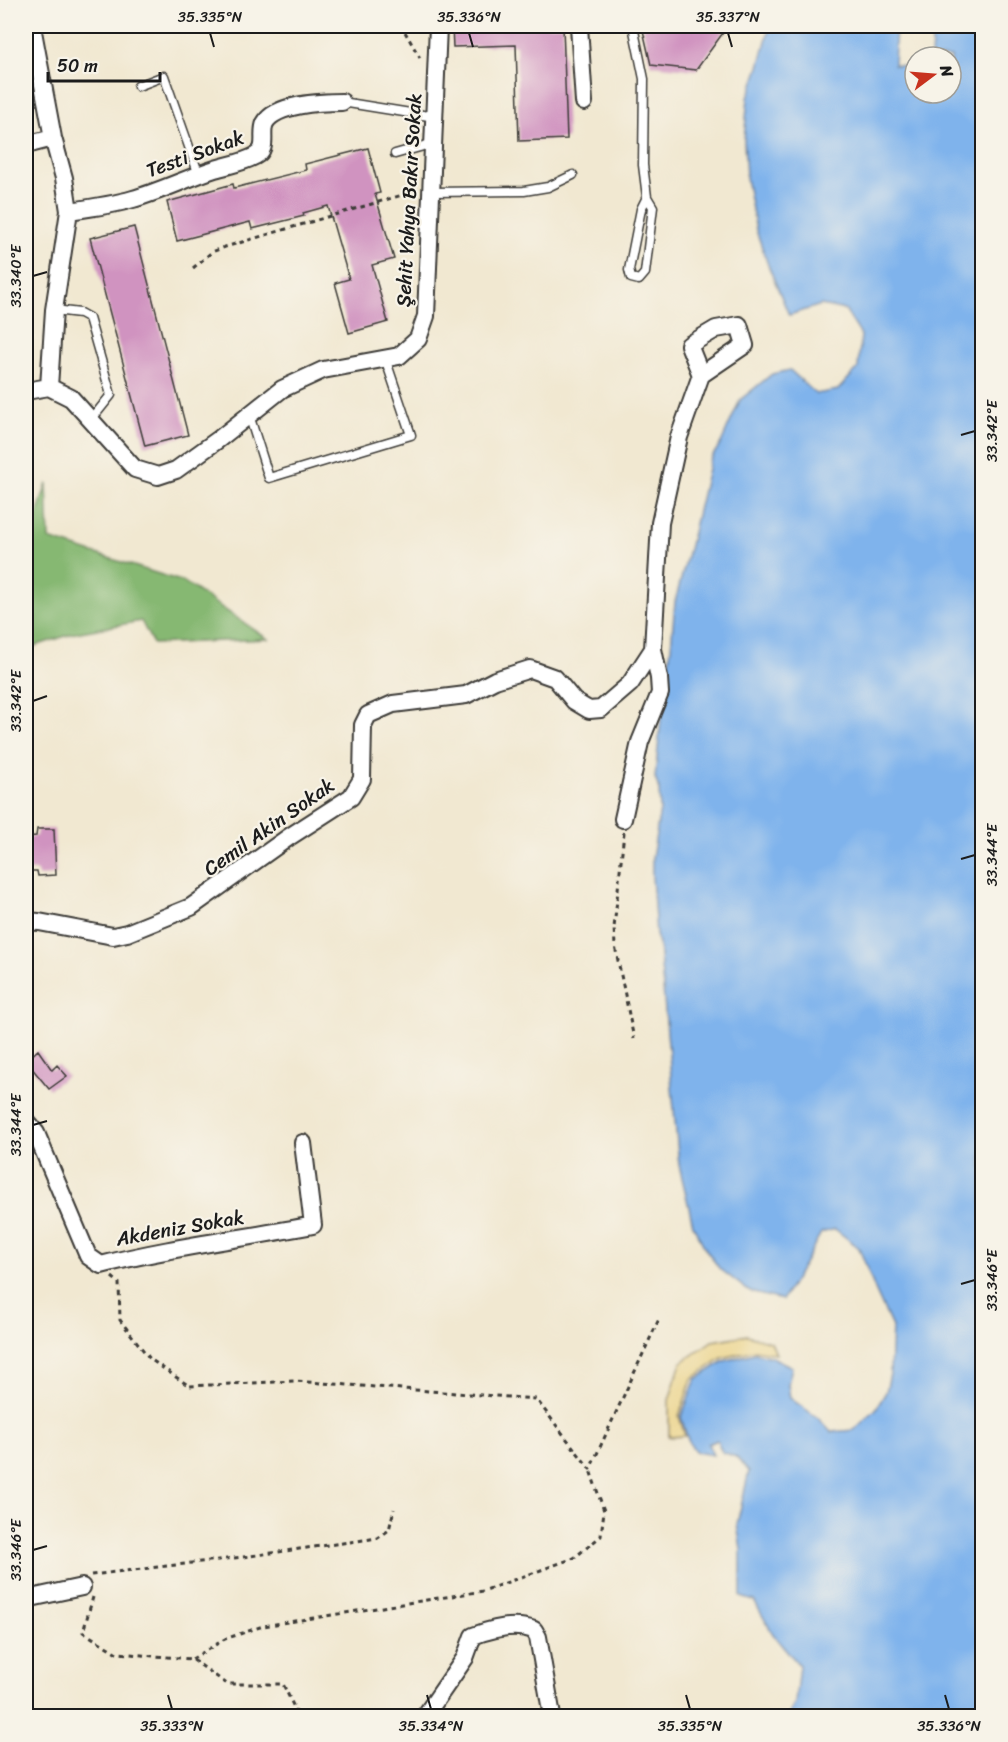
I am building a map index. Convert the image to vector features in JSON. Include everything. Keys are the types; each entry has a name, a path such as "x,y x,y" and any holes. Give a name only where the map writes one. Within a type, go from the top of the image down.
{"street":[{"path":"26,391 50,387 54,310 69,211 32,26"},
{"name":"Şehit Yahya Bakır Sokak","path":"50,387 71,398 135,469 158,476 176,470 219,440 282,389 323,370 399,356 418,339 426,316 438,26"},
{"path":"579,26 584,102"},
{"name":"Testi Sokak","path":"69,211 132,199 246,160 258,155 262,149 264,125 273,114 315,103 342,102"},
{"path":"26,145 53,138"},
{"path":"623,819 640,742 660,693 653,649 660,523 679,437 701,375"},
{"name":"Cemil Akin Sokak","path":"26,921 113,936 127,933 190,907 289,837 351,797 362,779 363,725 368,715 393,704 466,695 495,680 530,669 555,678 574,701 589,710 601,709 630,684 653,649"},
{"name":"Akdeniz Sokak","path":"26,1121 36,1133 88,1257 101,1265 136,1256 313,1225 303,1143"},
{"path":"26,1599 84,1581"},
{"path":"425,1716 465,1658 473,1636 490,1629 526,1627 534,1630 538,1637 552,1716"}],"lane":[{"path":"633,26 644,79 643,165 647,197 653,207 645,273 639,280 631,278 629,270 640,209 647,197"},
{"path":"138,86 164,76 199,175"},
{"path":"342,102 435,117"},
{"path":"395,154 434,143"},
{"path":"432,189 524,191 548,187 573,175"},
{"path":"54,310 80,313 89,318 111,395 91,420"},
{"path":"249,415 269,478 411,435 385,358"}],"path":[{"path":"398,26 405,32 420,58"},
{"path":"193,268 212,252 225,247 432,189"},
{"path":"623,819 624,835 614,928 615,946 634,1039"},
{"path":"101,1265 119,1283 120,1320 150,1359 189,1386 295,1381 536,1399 590,1469 604,1511 601,1536 574,1558 483,1591 263,1626 225,1640 192,1659"},
{"path":"590,1469 659,1318"},
{"path":"84,1581 378,1538 389,1530 394,1509"},
{"path":"84,1581 95,1591 83,1632 117,1653 192,1659 227,1684 283,1684 298,1716"}],"green space":[{"path":"47,483 49,539 184,582 268,639 153,644 141,621 75,633 26,649 27,546"}],"sand":[{"path":"747,1335 771,1342 776,1354 755,1350 722,1358 692,1379 679,1416 685,1436 669,1437 669,1400 681,1363 712,1341"}],"water":[{"path":"770,26 896,26 894,65 903,66 903,105 963,105 963,45 932,45 933,26 982,26 982,1716 788,1716 795,1703 799,1665 773,1634 754,1601 741,1597 741,1549 737,1524 749,1471 736,1457 722,1452 717,1440 708,1444 713,1455 696,1452 689,1443 681,1417 696,1379 724,1361 755,1353 772,1357 792,1367 788,1384 790,1398 818,1418 831,1432 854,1430 876,1409 886,1392 890,1374 892,1327 859,1248 835,1229 821,1233 782,1300 750,1292 719,1268 705,1248 693,1225 679,1165 652,876 652,858 660,810 659,789 655,778 675,602 710,460 721,443 740,400 772,374 790,370 816,394 838,390 858,368 861,335 845,310 821,305 789,315 768,265 756,230 746,178 744,140 748,98"}],"building":[{"path":"452,26 563,26 567,139 519,141 516,45 453,47"},
{"path":"642,26 728,26 696,70 651,65"},
{"path":"368,148 380,193 375,194 394,259 372,265 388,322 349,333 335,283 349,279 328,206 303,213 304,216 252,229 250,222 177,241 167,202 233,184 234,188 306,170 305,164"},
{"path":"134,227 188,435 145,446 90,238"},
{"path":"37,829 54,829 56,875 38,876 37,871 26,871 26,837 36,836"},
{"path":"38,1050 52,1070 57,1065 67,1076 49,1089 26,1061"}]}
